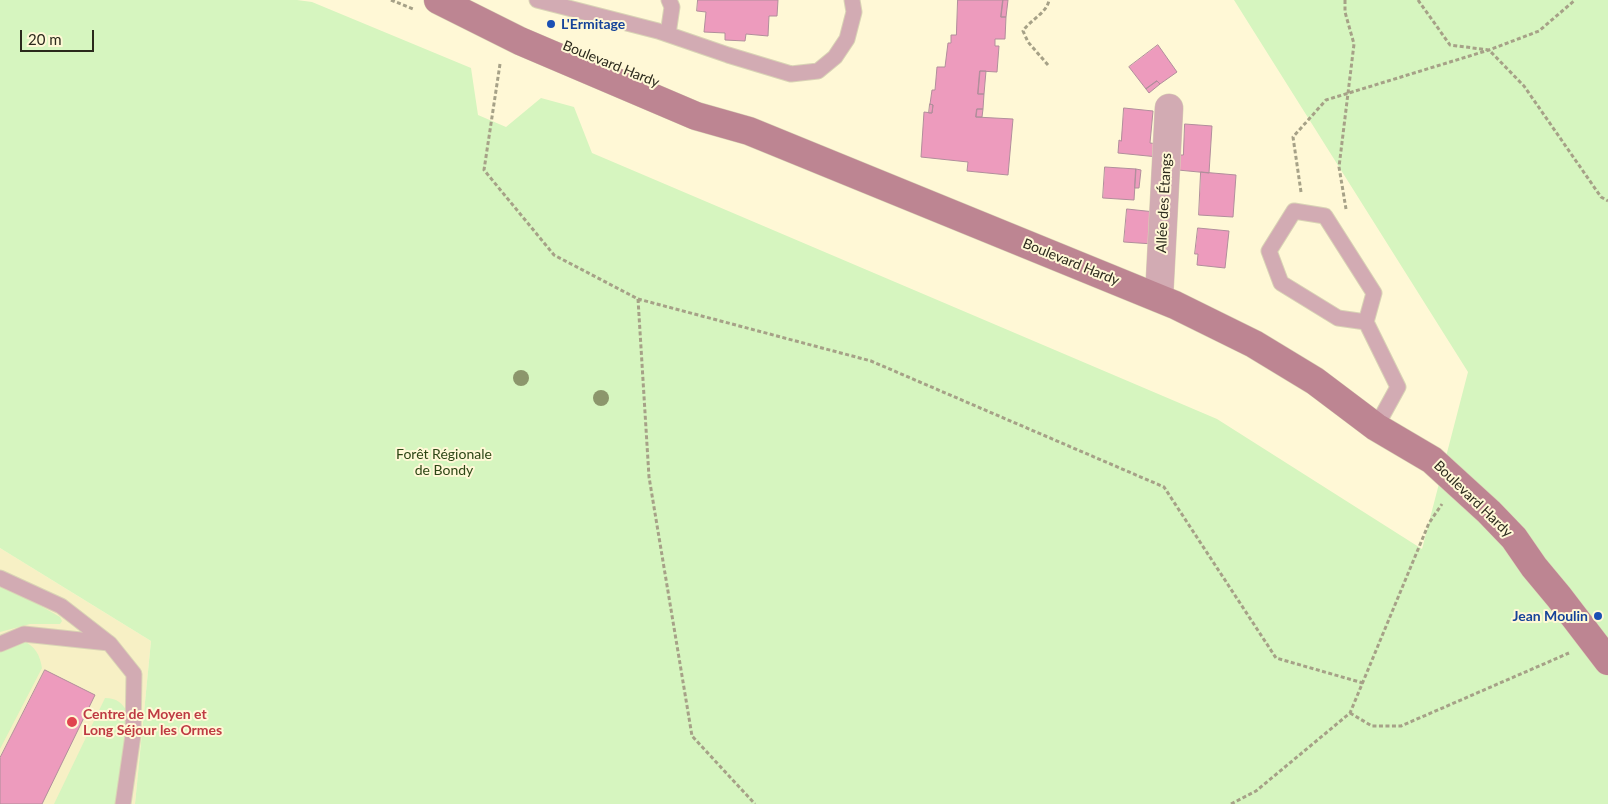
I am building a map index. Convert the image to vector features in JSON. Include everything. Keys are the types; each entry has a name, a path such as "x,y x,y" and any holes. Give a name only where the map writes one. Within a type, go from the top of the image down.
{"street":[{"name":"Boulevard Hardy","path":"427,5 470,7 520,41 696,116 749,131 1159,298 1254,344 1316,381 1376,427 1392,447 1449,495 1502,546 1534,567 1600,651"},
{"name":"Allée des Étangs","path":"1159,298 1170,108"}],"lane":[{"path":"537,0 668,34 791,74 818,71 835,57 847,38 854,12 852,0"},
{"path":"668,34 672,7 669,0"},
{"path":"1366,322 1338,318 1281,282 1269,252 1294,211 1325,216 1374,293 1366,322 1398,387 1376,427"},
{"path":"0,578 61,606 110,644 134,674 133,735 123,804"},
{"path":"0,644 24,634 110,644"}],"path":[{"path":"391,0 427,5"},
{"path":"1048,65 1028,42 1023,31 1028,23 1042,13 1049,0"},
{"path":"1345,0 1345,12 1354,44 1339,167 1347,215"},
{"path":"1418,0 1450,45 1489,50 1524,86 1601,197 1608,200"},
{"path":"1304,213 1293,136 1326,100 1489,50 1539,31 1575,0"},
{"path":"500,64 484,170 554,255 638,299 871,361 1164,487 1276,658 1363,683"},
{"path":"638,299 649,477 692,736 755,804"},
{"path":"1230,804 1256,790 1350,713 1429,523 1443,502 1450,508"},
{"path":"1350,713 1372,726 1401,726 1582,648 1600,651"}],"shaded area":[{"name":"Centre de Moyen et Long Séjour les Ormes","path":"0,548 151,641 135,804 0,804"}],"green space":[{"name":"Forêt Régionale de Bondy","path":"0,0 297,0 312,2 471,68 478,115 506,127 541,98 574,107 592,153 1217,419 1422,549 1468,372 1234,0 1608,0 1608,804 135,804 151,641 0,548"},
{"path":"0,586 8,587 60,617 62,621 60,624 30,624 0,632"},
{"path":"23,641 36,651 42,668 0,749 0,651"},
{"path":"105,698 119,702 128,713 116,804 54,804"}],"building":[{"path":"698,0 778,0 777,16 769,16 768,36 746,34 745,41 725,40 725,33 704,32 706,12 697,11"},
{"path":"958,0 1003,0 1001,17 1006,17 1005,39 995,39 995,46 999,46 997,72 980,71 978,94 984,94 983,109 977,109 976,117 1013,119 1008,175 967,171 968,162 921,157 924,112 932,113 933,105 930,104 932,90 935,90 937,67 945,67 948,43 951,43 951,35 956,35"},
{"path":"1003,0 1008,0 1006,17 1001,17"},
{"path":"1158,45 1177,72 1160,84 1157,81 1146,89 1129,67"},
{"path":"980,71 986,71 984,94 978,94"},
{"path":"1157,81 1160,84 1149,93 1146,89"},
{"path":"930,104 933,105 932,113 929,113"},
{"path":"1124,108 1153,111 1150,143 1159,144 1158,157 1118,153"},
{"path":"977,109 983,109 982,117 976,117"},
{"path":"1185,124 1212,126 1209,173 1178,170 1179,155 1183,155"},
{"path":"1105,167 1136,169 1134,200 1103,198"},
{"path":"1136,169 1141,170 1139,188 1135,188"},
{"path":"1201,172 1236,175 1233,217 1199,215"},
{"path":"1127,209 1155,212 1153,244 1124,242"},
{"path":"1198,228 1229,231 1225,268 1197,265 1198,254 1195,254"},
{"path":"45,670 95,695 42,804 0,804 0,758"}],"place":[{"name":"L'Ermitage","path":"551,24"},
{"name":"Jean Moulin","path":"1598,616"},
{"name":"Centre de Moyen et Long Séjour les Ormes","path":"72,722"}]}
